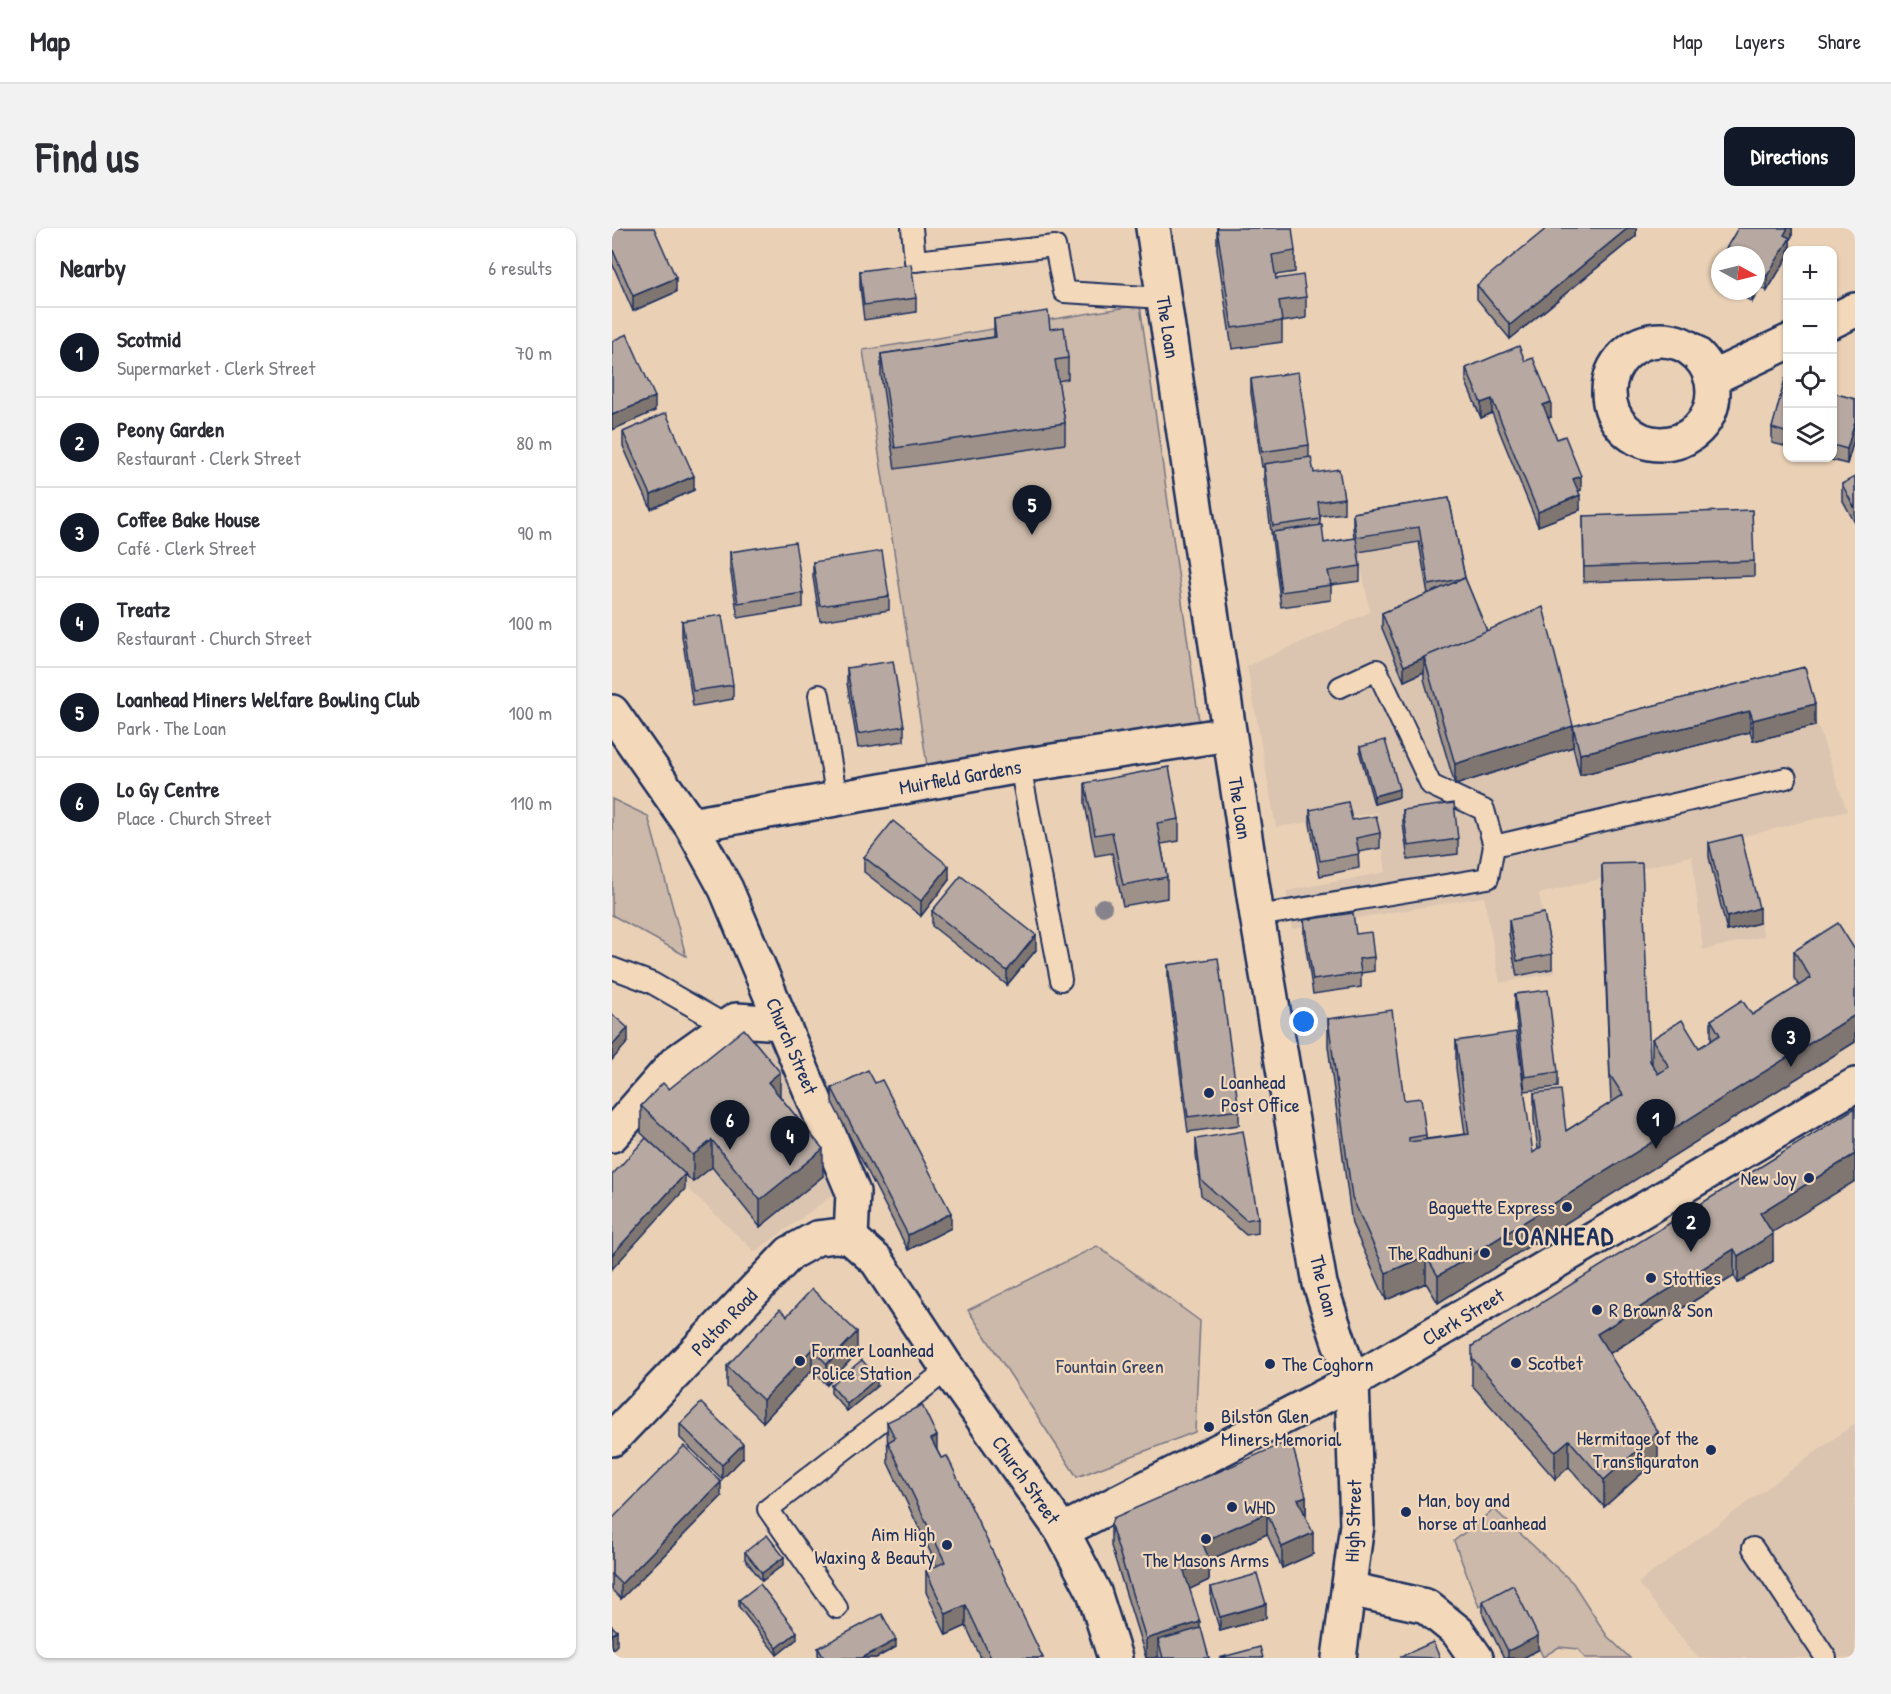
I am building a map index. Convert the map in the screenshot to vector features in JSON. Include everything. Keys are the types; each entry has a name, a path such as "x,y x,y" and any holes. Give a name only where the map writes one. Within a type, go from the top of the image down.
{"street":[{"name":"The Loan","path":"1153,228 1257,916 1320,1284 1352,1382"},
{"path":"1837,319 1855,310"},
{"path":"1712,378 1783,344"},
{"name":"Church Street","path":"612,712 691,825 726,889 853,1192 851,1238 878,1262 948,1370 1062,1531"},
{"name":"Muirfield Gardens","path":"691,825 1020,766 1229,734"},
{"path":"612,1135 675,1064 736,1020 777,1010"},
{"name":"Clerk Street","path":"1062,1531 1352,1382 1855,1085"},
{"name":"Polton Road","path":"612,1439 790,1253 817,1238 835,1236 851,1238"},
{"name":"High Street","path":"1339,1658 1357,1525 1352,1382"},
{"path":"1062,1531 1094,1592 1115,1658"},
{"path":"1349,1589 1426,1606 1458,1632 1476,1658"}],"lane":[{"path":"912,228 915,261 1054,246 1064,292 1163,297"},
{"path":"1257,916 1488,878 1494,846 1484,810 1431,785 1377,670 1340,687"},
{"path":"819,695 837,799"},
{"path":"1020,766 1061,980"},
{"path":"1494,846 1786,778"},
{"path":"612,968 652,983 727,1026"},
{"path":"837,1608 768,1509 948,1370"},
{"path":"1753,1548 1826,1658"}],"shaded area":[{"path":"1414,517 1465,593 1487,645 1543,628 1573,747 1805,688 1847,811 1741,837 1764,936 1703,950 1692,856 1539,894 1555,973 1500,983 1484,897 1292,929 1286,891 1386,872 1377,813 1276,827 1247,666 1370,612 1353,527"},
{"path":"775,1039 837,1192 755,1252 627,1131 675,1081 731,1042"},
{"path":"1855,1423 1855,1658 1698,1658 1638,1583"}],"green space":[{"path":"1140,305 1199,721 927,765 863,350"},
{"path":"612,799 648,816 686,956 612,915"},
{"name":"Fountain Green","path":"1097,1246 1200,1321 1195,1432 1077,1477 968,1310"},
{"path":"1494,1509 1573,1583 1607,1636 1630,1658 1585,1658 1578,1649 1559,1647 1543,1657 1513,1592 1479,1607 1454,1541"}],"building":[{"path":"619,228 654,228 676,278 633,296 612,248 612,231"},
{"path":"1217,228 1292,228 1295,251 1272,255 1276,279 1303,275 1306,297 1279,301 1282,321 1232,328"},
{"path":"1547,228 1628,228 1510,325 1477,285"},
{"path":"1738,228 1788,228 1784,235 1790,238 1783,246 1767,276 1765,275 1765,246 1727,246"},
{"path":"911,264 916,298 864,305 860,271"},
{"path":"1048,311 1050,329 1064,327 1068,358 1055,360 1065,423 895,448 881,354 996,337 994,319"},
{"path":"627,334 655,397 612,415 612,341"},
{"path":"1519,346 1525,361 1533,358 1551,402 1543,405 1557,439 1565,436 1581,476 1573,479 1580,495 1538,512 1492,399 1481,403 1466,368"},
{"path":"1298,372 1309,445 1262,452 1251,379"},
{"path":"1783,387 1783,431 1772,428"},
{"path":"1837,394 1855,399 1855,422 1847,449 1837,446"},
{"path":"666,413 694,476 651,495 623,432"},
{"path":"1311,457 1314,473 1339,469 1344,498 1318,502 1320,519 1273,526 1264,464"},
{"path":"1855,477 1855,509 1842,484"},
{"path":"1449,498 1465,578 1429,585 1419,527 1356,537 1353,513"},
{"path":"1752,510 1754,561 1584,567 1583,516"},
{"path":"1322,525 1324,543 1356,538 1360,566 1328,571 1331,585 1281,592 1273,532"},
{"path":"795,542 803,593 738,603 730,552"},
{"path":"882,551 889,596 820,606 813,562"},
{"path":"1465,578 1487,631 1404,666 1382,613"},
{"path":"1543,607 1573,726 1455,764 1424,657"},
{"path":"722,615 733,685 693,691 682,621"},
{"path":"893,661 904,726 858,734 847,668"},
{"path":"1805,667 1815,704 1753,720 1750,711 1580,754 1573,726"},
{"path":"1385,740 1399,789 1374,796 1360,747"},
{"path":"1169,767 1179,819 1157,823 1167,877 1123,885 1112,832 1095,835 1085,783"},
{"path":"1348,802 1352,820 1376,816 1380,833 1356,838 1359,854 1320,861 1310,810"},
{"path":"1454,803 1458,839 1408,846 1403,810"},
{"path":"893,821 949,866 921,901 864,857"},
{"path":"1741,835 1759,908 1727,917 1709,843"},
{"path":"1642,863 1650,1061 1658,1074 1669,1067 1652,1039 1682,1020 1699,1048 1720,1035 1711,1020 1742,1000 1752,1015 1811,978 1794,951 1838,923 1855,950 1855,1015 1438,1276 1426,1256 1386,1273 1352,1197 1328,1019 1392,1010 1404,1100 1421,1098 1426,1135 1409,1138 1409,1142 1469,1134 1456,1041 1516,1032 1533,1153 1541,1147 1534,1093 1561,1090 1566,1131 1623,1095 1610,1075 1602,864"},
{"path":"961,876 1036,935 1007,971 932,911"},
{"path":"1353,913 1356,934 1371,932 1374,957 1359,959 1361,973 1313,980 1304,920"},
{"path":"1544,913 1552,954 1517,961 1509,920"},
{"path":"1218,958 1239,1110 1188,1117 1168,965"},
{"path":"1548,990 1558,1072 1525,1077 1515,994"},
{"path":"612,1014 628,1028 612,1046"},
{"path":"744,1029 780,1072 768,1082 823,1149 760,1200 712,1140 693,1155 641,1106 663,1083 669,1089"},
{"path":"868,1070 875,1083 882,1080 951,1213 908,1235 832,1088"},
{"path":"1855,1108 1855,1154 1760,1213 1773,1234 1738,1256 1734,1249 1597,1334 1658,1432 1604,1480 1569,1440 1555,1452 1472,1358 1472,1346"},
{"path":"1243,1131 1258,1218 1246,1220 1201,1180 1196,1139"},
{"path":"646,1138 685,1174 612,1255 612,1175"},
{"path":"812,1289 857,1332 827,1364 812,1349 763,1400 727,1366 780,1309 787,1316"},
{"path":"862,1360 877,1378 847,1404 831,1385"},
{"path":"701,1403 743,1444 722,1465 680,1424"},
{"path":"922,1405 937,1436 931,1439 941,1458 947,1456 1043,1658 991,1658 966,1605 946,1614 926,1571 945,1562 888,1442 895,1438 887,1422"},
{"path":"1291,1440 1306,1496 1298,1499 1313,1533 1282,1547 1267,1513 1202,1542 1209,1559 1184,1571 1200,1622 1146,1639 1111,1525 1113,1518"},
{"path":"684,1446 721,1482 621,1584 612,1575 612,1519"},
{"path":"767,1535 784,1557 762,1573 745,1552"},
{"path":"1257,1574 1266,1604 1220,1617 1211,1587"},
{"path":"760,1584 797,1632 777,1648 739,1600"},
{"path":"1513,1585 1538,1636 1508,1651 1483,1601"},
{"path":"882,1614 896,1640 862,1658 824,1658 818,1648"},
{"path":"1201,1628 1209,1658 1163,1658 1158,1640"},
{"path":"1433,1642 1440,1658 1400,1657"},
{"path":"1260,1647 1263,1658 1219,1658"}],"place":[{"name":"Loanhead Miners Welfare Bowling Club","path":"1032,535"},
{"name":"Coffee Bake House","path":"1791,1067"},
{"name":"Loanhead Post Office","path":"1209,1093"},
{"name":"Scotmid","path":"1656,1149"},
{"name":"Lo Gy Centre","path":"730,1150"},
{"name":"Treatz","path":"790,1166"},
{"name":"New Joy","path":"1809,1178"},
{"name":"Baguette Express","path":"1567,1207"},
{"name":"Peony Garden","path":"1691,1252"},
{"name":"The Radhuni","path":"1485,1253"},
{"name":"Stotties","path":"1651,1278"},
{"name":"R Brown & Son","path":"1597,1310"},
{"name":"Former Loanhead Police Station","path":"800,1361"},
{"name":"Scotbet","path":"1516,1363"},
{"name":"The Coghorn","path":"1270,1364"},
{"name":"Bilston Glen Miners Memorial","path":"1209,1427"},
{"name":"Hermitage of the Transfiguraton","path":"1711,1450"},
{"name":"WHD","path":"1232,1507"},
{"name":"Man, boy and horse at Loanhead","path":"1406,1512"},
{"name":"The Masons Arms","path":"1206,1539"},
{"name":"Aim High Waxing & Beauty","path":"947,1545"}],"district":[{"name":"LOANHEAD","path":"1559,1236"}]}
